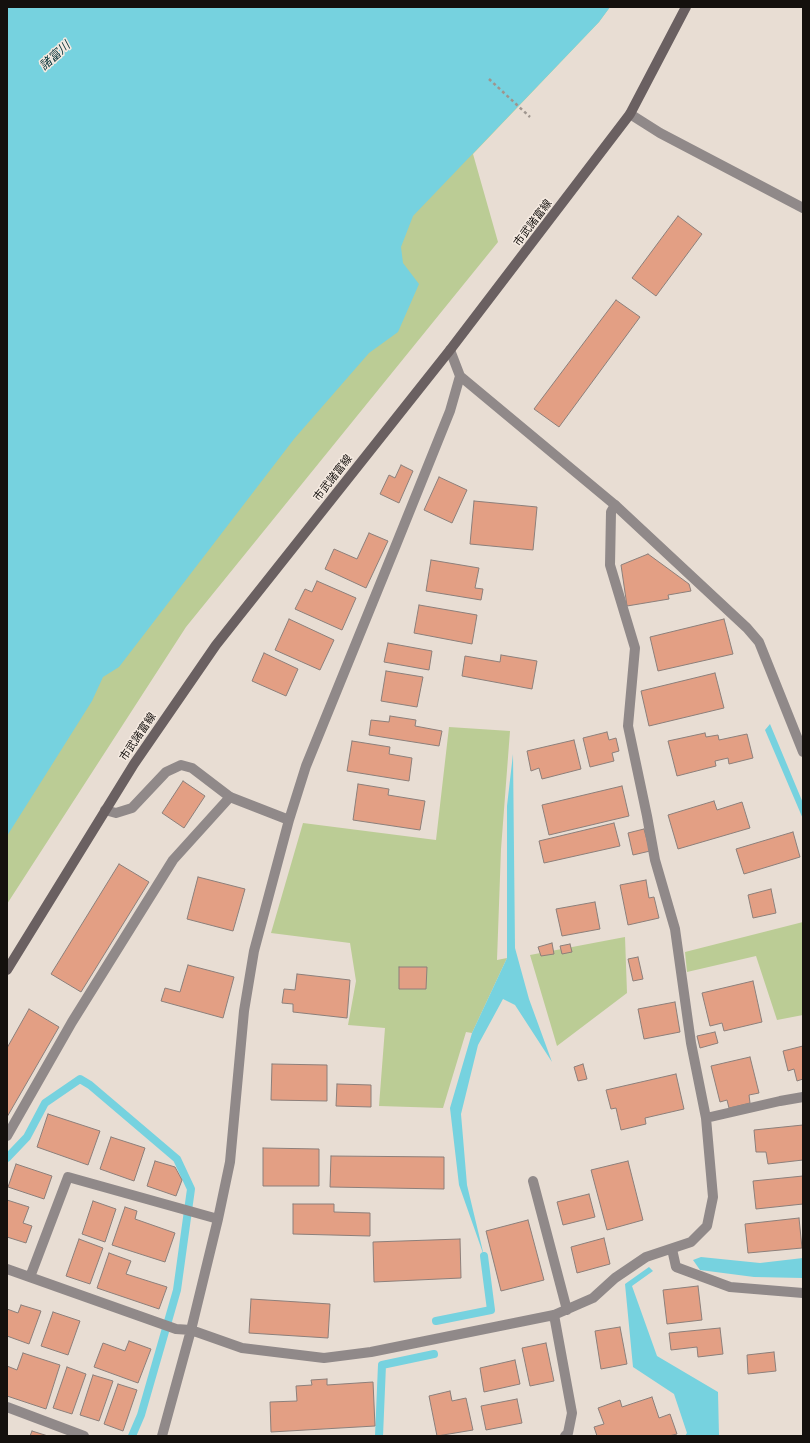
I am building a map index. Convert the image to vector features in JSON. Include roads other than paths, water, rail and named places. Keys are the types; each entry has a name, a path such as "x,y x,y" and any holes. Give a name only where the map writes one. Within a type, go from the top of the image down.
{"main road":[{"name":"市武諸富線","path":"7,970 134,764 216,645 450,350 630,114 686,7"}],"street":[{"path":"630,114 660,133 803,208"},
{"path":"450,350 460,376 615,505 747,628 758,642 803,752"},
{"path":"162,1436 192,1330 230,1162 244,1011 254,951 289,820 306,766 450,411 460,376"},
{"path":"7,1269 176,1329 192,1330 242,1348 324,1358 371,1352 554,1316 593,1298 614,1278 646,1257 690,1242 707,1226 713,1197 706,1118 691,1043 675,929 655,860 628,726 635,648 610,565 611,512 615,505"},
{"path":"105,810 116,813 132,808 166,772 181,765 192,768 230,797 289,820"},
{"path":"7,1136 72,1022 173,860 230,797"},
{"path":"706,1118 803,1096"},
{"path":"30,1277 68,1177 218,1219"},
{"path":"533,1181 567,1310"},
{"path":"672,1249 676,1267 730,1287 803,1292"},
{"path":"554,1316 572,1413 568,1433 565,1436"},
{"path":"7,1407 84,1436"}],"water":[{"name":"諸富川","path":"7,7 610,7 599,22 413,216 401,247 403,263 419,284 398,332 369,353 294,439 119,667 103,677 92,701 7,836"},
{"path":"770,724 803,803 803,819 765,730"},
{"path":"513,754 515,948 529,999 552,1062 515,1005 503,999 478,1045 461,1114 467,1185 484,1256 459,1185 450,1108 472,1033 507,958 507,806"},
{"path":"701,1257 760,1263 803,1258 803,1278 754,1277 700,1270 693,1260"},
{"path":"649,1267 653,1271 632,1286 657,1356 718,1392 719,1436 685,1436 687,1433 674,1394 633,1367 625,1284"}],"waterway":[{"path":"7,1158 27,1137 45,1103 80,1079 90,1085 177,1159 191,1189 177,1290 141,1415 132,1436"},
{"path":"436,1321 491,1310 484,1256"},
{"path":"379,1436 382,1365 434,1354"}]}
